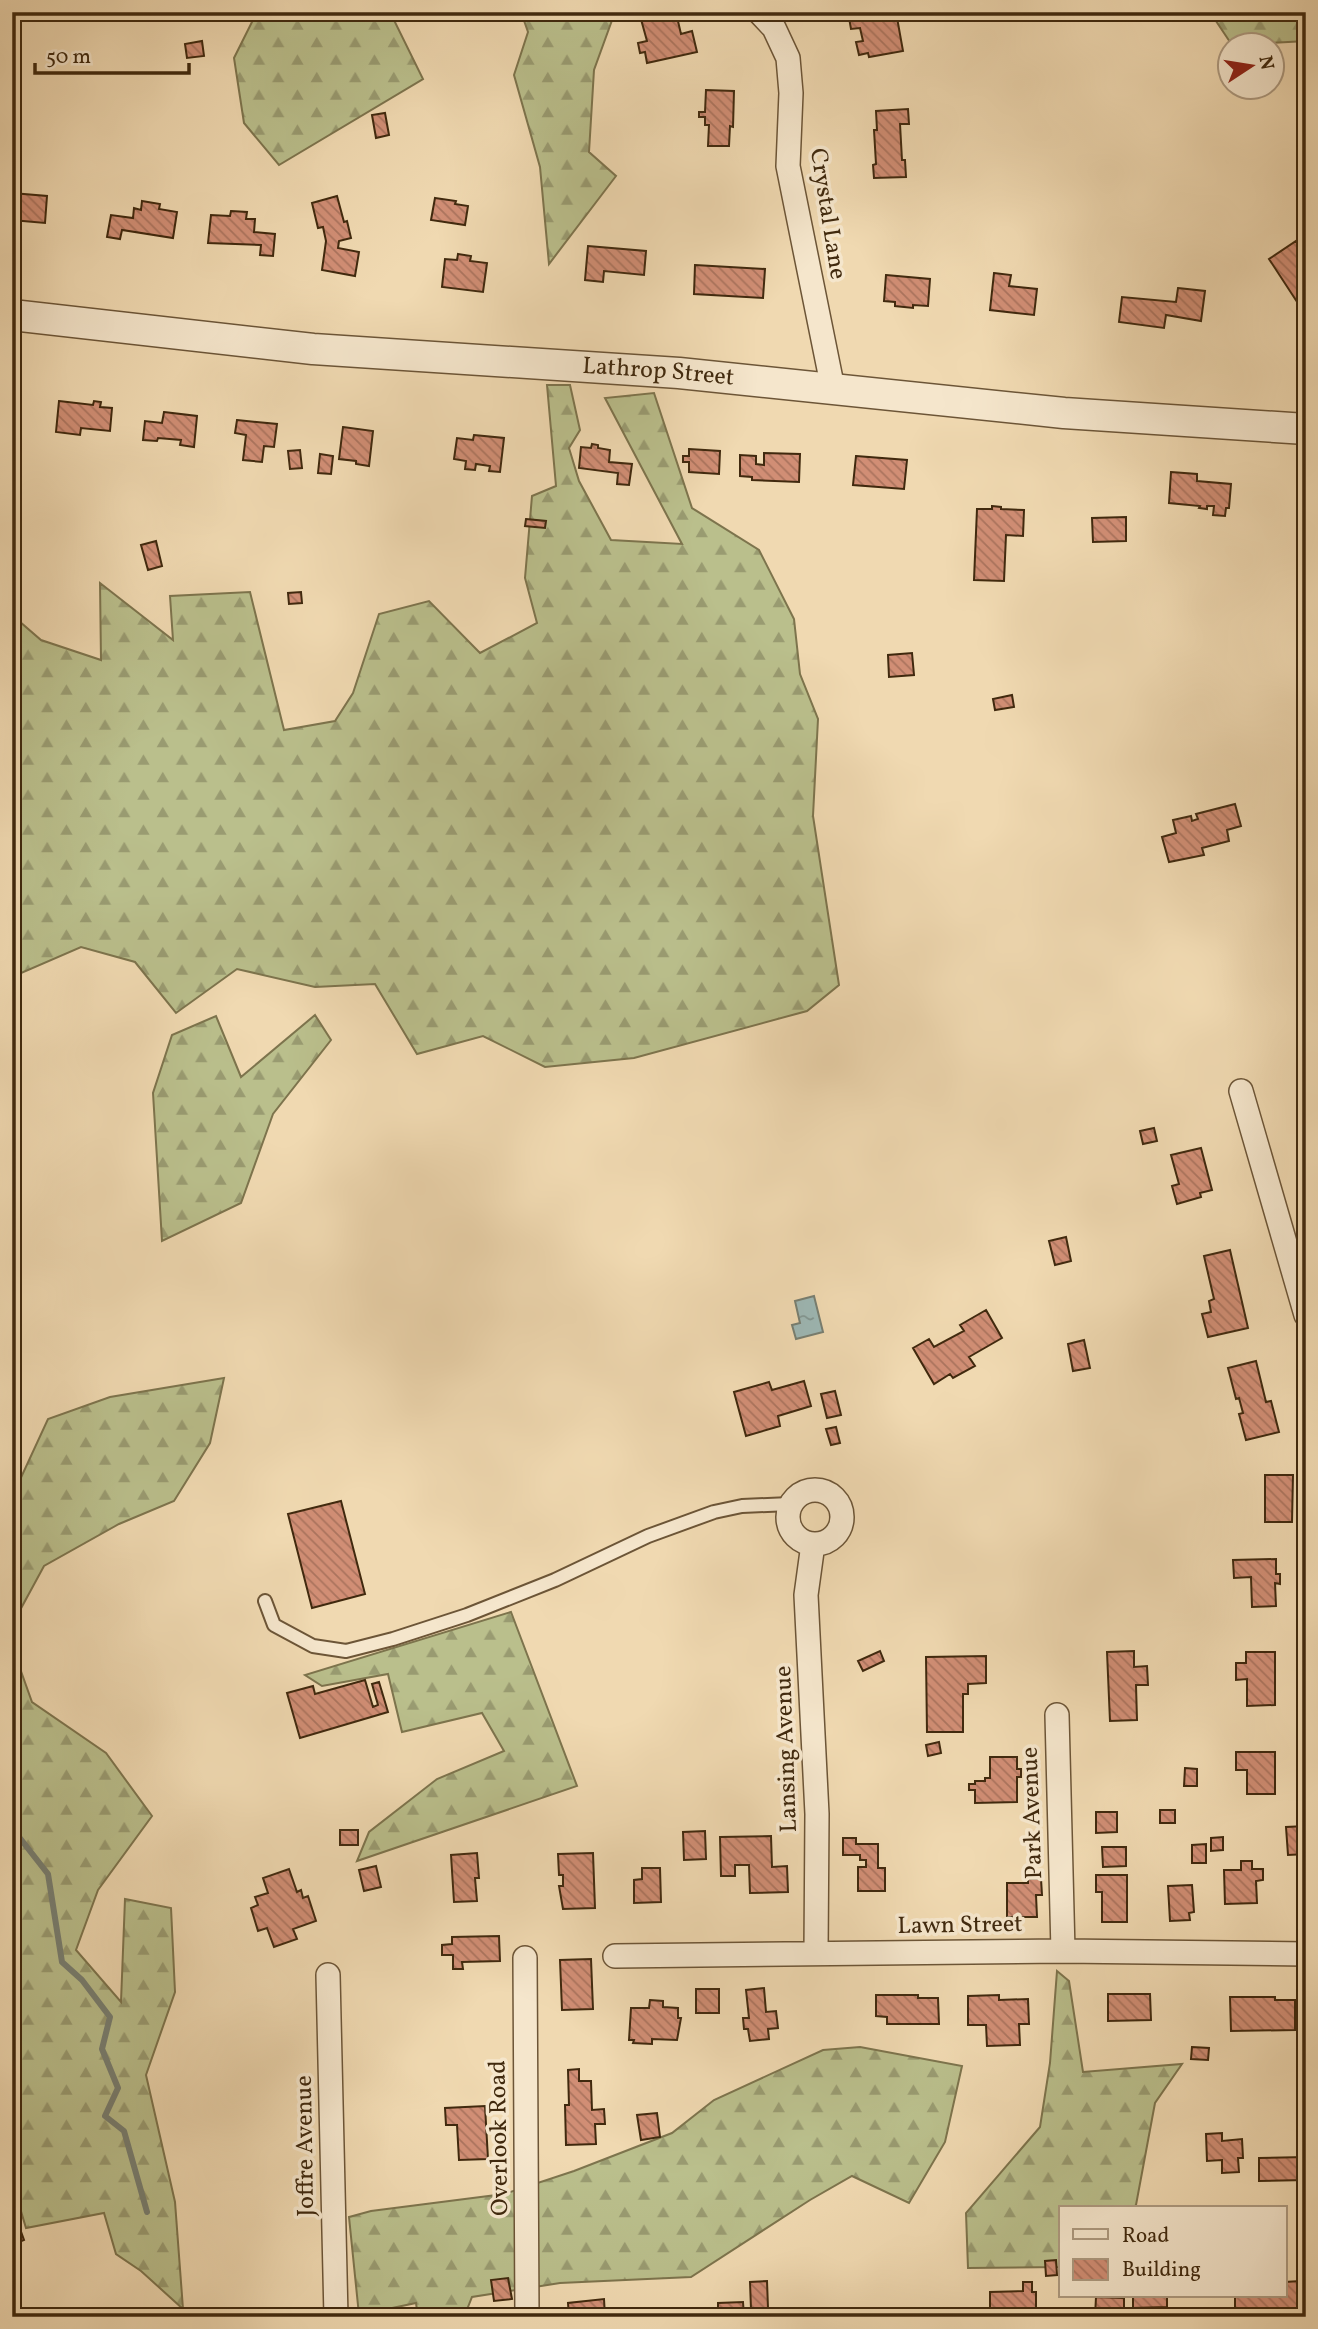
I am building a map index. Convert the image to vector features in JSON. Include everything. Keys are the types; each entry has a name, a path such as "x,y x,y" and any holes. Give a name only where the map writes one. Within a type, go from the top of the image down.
{"street":[{"name":"Crystal Lane","path":"759,12 774,29 789,58 791,93 788,166 833,389"},
{"name":"Lathrop Street","path":"12,315 313,349 678,373 1064,413 1306,429"},
{"path":"1241,1091 1306,1315"},
{"path":"813,1489 831,1494 842,1510 841,1528 830,1540 813,1544 804,1542 791,1530 788,1522 790,1504 804,1491 813,1489"},
{"name":"Lansing Avenue","path":"813,1544 806,1595 817,1814 816,1952"},
{"name":"Park Avenue","path":"1056,1715 1063,1951"},
{"name":"Lawn Street","path":"615,1956 1063,1951 1306,1954"},
{"name":"Overlook Road","path":"525,1958 527,2317"},
{"name":"Joffre Avenue","path":"328,1975 337,2317"}],"lane":[{"path":"265,1601 274,1625 313,1646 346,1651 467,1615 555,1580 648,1536 713,1512 741,1506 790,1504"}],"green space":[{"path":"253,12 390,12 423,79 279,165 244,123 234,58 252,22"},
{"path":"521,12 615,12 594,70 589,152 616,176 549,264 540,167 514,75 528,32"},
{"path":"1210,12 1306,12 1306,41 1286,42 1286,32 1223,32"},
{"path":"547,385 570,385 580,430 569,448 579,481 611,540 682,544 605,398 654,393 692,508 759,550 794,619 800,674 818,719 813,816 839,985 807,1011 634,1058 545,1067 483,1036 417,1054 375,984 315,987 237,969 176,1013 135,962 81,947 12,977 12,615 41,640 101,660 100,583 173,640 170,596 250,592 284,730 335,721 353,693 379,614 429,601 480,653 537,623 525,578 532,496 556,486"},
{"path":"315,1015 331,1040 273,1114 241,1203 162,1241 153,1093 172,1035 216,1016 241,1077"},
{"path":"224,1378 210,1443 174,1501 119,1524 44,1566 12,1625 12,1497 48,1419 110,1397"},
{"path":"511,1612 577,1786 357,1861 369,1832 437,1779 504,1751 482,1713 402,1732 388,1674 322,1686 305,1675"},
{"path":"12,1646 32,1702 106,1753 152,1816 98,1890 76,1950 121,2002 125,1899 171,1908 175,1992 146,2075 175,2202 183,2309 141,2271 116,2254 104,2213 26,2228 12,2181"},
{"path":"1057,1971 1069,1981 1083,2072 1182,2064 1155,2103 1136,2205 1059,2206 1059,2267 968,2268 966,2213 1040,2127 1050,2063"},
{"path":"860,2047 962,2066 945,2142 909,2203 852,2176 691,2277 560,2283 472,2297 464,2317 418,2317 416,2303 359,2315 349,2217 371,2211 504,2194 574,2171 672,2133 714,2100 823,2050"}],"water":[{"path":"814,1296 823,1332 796,1339 792,1325 800,1323 795,1301"}],"building":[{"path":"639,12 671,12 672,18 677,17 681,34 692,31 697,52 647,63 645,52 640,53 638,43 647,41"},
{"path":"848,12 896,12 903,51 869,57 868,53 859,55 856,42 863,41 860,28 851,29"},
{"path":"202,41 204,56 187,58 185,44"},
{"path":"706,90 734,91 733,127 730,126 729,146 708,146 709,125 705,125 705,117 699,117 699,112 705,112"},
{"path":"908,109 909,124 900,124 906,177 874,178 876,111"},
{"path":"385,113 389,135 376,138 372,115"},
{"path":"12,193 47,196 45,223 12,220"},
{"path":"337,196 351,238 339,241 338,248 359,252 355,276 322,270 326,241 323,227 318,228 312,203"},
{"path":"435,198 468,206 465,225 431,220"},
{"path":"142,201 160,204 159,209 177,212 173,238 122,230 120,239 107,237 111,215 133,218 134,208 141,210"},
{"path":"231,211 247,212 246,219 255,219 254,232 275,234 273,256 260,255 261,245 208,243 211,215 230,216"},
{"path":"1296,241 1303,253 1306,252 1306,305 1301,308 1269,259"},
{"path":"588,246 646,251 644,275 604,271 603,282 585,280"},
{"path":"458,254 471,256 470,261 487,263 483,292 442,287 445,259 457,260"},
{"path":"695,265 765,269 763,298 694,294"},
{"path":"994,273 1011,275 1009,286 1037,289 1034,315 990,310"},
{"path":"886,275 930,279 928,306 895,306 895,302 884,301"},
{"path":"1178,288 1205,291 1201,321 1166,315 1164,328 1119,322 1122,297 1176,302"},
{"path":"12,376 20,376 19,402 12,402"},
{"path":"59,401 93,405 94,401 101,402 100,407 112,408 110,431 81,428 80,435 56,432"},
{"path":"164,412 197,416 194,447 180,445 181,440 143,440 145,421 162,423"},
{"path":"237,420 277,424 274,447 264,446 262,462 243,460 246,435 235,433"},
{"path":"343,427 373,431 369,466 339,459"},
{"path":"474,435 504,438 500,472 489,471 490,466 476,464 475,470 465,469 466,461 454,459 457,438 473,440"},
{"path":"592,444 610,450 609,462 632,464 629,485 617,484 618,473 579,468 581,447 591,448"},
{"path":"689,449 720,451 719,474 689,472 689,462 683,462 683,456 689,456"},
{"path":"300,450 302,468 290,469 288,451"},
{"path":"764,453 800,454 799,482 752,480 752,477 740,476 740,455 756,456 756,464 764,465"},
{"path":"320,454 333,456 331,474 318,473"},
{"path":"856,456 907,460 904,489 853,485"},
{"path":"1171,472 1197,474 1197,481 1231,484 1229,508 1226,508 1225,516 1213,515 1214,506 1207,506 1207,509 1169,503"},
{"path":"992,506 1024,510 1023,536 1006,535 1004,581 974,580 977,509 992,509"},
{"path":"1126,517 1126,541 1093,542 1092,518"},
{"path":"526,519 546,521 545,528 525,526"},
{"path":"156,541 162,566 148,570 141,545"},
{"path":"301,592 302,603 289,604 288,593"},
{"path":"912,653 914,675 889,677 888,655"},
{"path":"1012,695 1014,707 995,710 993,699"},
{"path":"1235,804 1241,826 1227,830 1229,841 1202,848 1204,855 1169,862 1162,837 1176,833 1173,820 1191,816 1192,821 1198,819 1196,814"},
{"path":"1154,1128 1157,1141 1143,1144 1140,1131"},
{"path":"1201,1148 1212,1190 1200,1193 1201,1197 1177,1204 1172,1186 1179,1184 1171,1155"},
{"path":"1066,1237 1071,1261 1055,1265 1049,1241"},
{"path":"1230,1250 1248,1328 1208,1337 1202,1314 1211,1312 1209,1301 1214,1299 1204,1256"},
{"path":"986,1310 1002,1338 969,1357 975,1366 953,1378 950,1374 934,1384 913,1348 929,1339 934,1347 964,1331 960,1325"},
{"path":"1084,1340 1090,1368 1073,1371 1068,1344"},
{"path":"1256,1361 1266,1402 1271,1401 1279,1432 1246,1440 1239,1414 1243,1413 1239,1398 1236,1399 1228,1368"},
{"path":"804,1381 811,1406 778,1416 780,1426 746,1436 734,1392 769,1382 772,1390"},
{"path":"835,1391 841,1415 827,1418 821,1394"},
{"path":"836,1427 840,1443 831,1445 826,1429"},
{"path":"1265,1475 1293,1475 1292,1522 1265,1522"},
{"path":"341,1501 365,1594 312,1608 288,1514"},
{"path":"1276,1559 1276,1574 1280,1574 1280,1584 1275,1583 1276,1606 1252,1607 1251,1577 1234,1578 1233,1560"},
{"path":"880,1651 884,1661 863,1671 858,1661"},
{"path":"1134,1651 1134,1667 1147,1666 1148,1685 1136,1685 1137,1720 1110,1721 1107,1652"},
{"path":"1246,1652 1275,1652 1275,1705 1247,1706 1247,1679 1236,1680 1236,1663 1246,1663"},
{"path":"986,1656 986,1683 968,1684 968,1694 963,1694 963,1732 927,1732 926,1657"},
{"path":"365,1680 373,1707 378,1705 372,1684 379,1682 388,1712 300,1738 287,1693 313,1686 315,1694"},
{"path":"939,1742 941,1753 928,1756 926,1745"},
{"path":"1236,1752 1275,1752 1275,1794 1247,1794 1247,1770 1236,1770"},
{"path":"990,1757 1017,1757 1017,1769 1021,1769 1021,1777 1017,1777 1017,1802 975,1803 975,1790 969,1790 969,1784 990,1778"},
{"path":"1185,1768 1197,1769 1197,1786 1184,1786"},
{"path":"1160,1810 1175,1810 1175,1823 1160,1823"},
{"path":"1096,1812 1117,1812 1117,1832 1096,1833"},
{"path":"1306,1826 1306,1854 1288,1855 1286,1827"},
{"path":"340,1830 358,1830 358,1845 340,1845"},
{"path":"705,1831 706,1859 684,1860 683,1832"},
{"path":"771,1836 772,1867 787,1866 788,1892 750,1893 749,1865 735,1865 735,1876 721,1876 720,1837"},
{"path":"1223,1837 1223,1850 1211,1851 1211,1838"},
{"path":"843,1838 856,1838 856,1844 878,1844 878,1868 885,1868 885,1891 858,1891 858,1867 866,1867 866,1860 860,1860 860,1855 843,1855"},
{"path":"1206,1844 1206,1863 1192,1863 1192,1845"},
{"path":"1102,1847 1126,1847 1126,1866 1103,1867"},
{"path":"477,1853 477,1901 454,1902 451,1855"},
{"path":"593,1853 595,1908 563,1909 559,1886 563,1886 563,1875 559,1875 558,1854"},
{"path":"1241,1861 1252,1861 1252,1869 1263,1869 1263,1880 1256,1881 1257,1903 1225,1904 1224,1870 1241,1870"},
{"path":"376,1866 381,1887 364,1891 359,1870"},
{"path":"642,1868 660,1868 661,1902 634,1903 634,1880 642,1879"},
{"path":"289,1869 297,1892 301,1890 303,1898 308,1896 316,1921 293,1929 297,1939 274,1947 267,1928 258,1931 251,1908 258,1905 255,1897 268,1893 263,1878"},
{"path":"1096,1875 1127,1875 1127,1922 1102,1922 1102,1892 1096,1892"},
{"path":"1028,1879 1041,1879 1042,1895 1036,1895 1037,1917 1007,1917 1007,1883 1028,1883"},
{"path":"1192,1885 1194,1912 1189,1913 1190,1920 1170,1921 1168,1886"},
{"path":"499,1936 500,1961 462,1962 463,1969 453,1969 453,1955 442,1955 442,1945 452,1944 452,1937"},
{"path":"591,1959 593,2009 562,2010 560,1960"},
{"path":"764,1988 766,2012 776,2011 778,2028 768,2029 769,2039 750,2041 748,2029 744,2029 743,2018 749,2018 746,1990"},
{"path":"696,1989 719,1989 719,2013 696,2013"},
{"path":"1108,1994 1150,1994 1151,2020 1108,2021"},
{"path":"876,1995 938,1998 939,2024 887,2024 887,2017 876,2016"},
{"path":"999,1995 999,2000 1028,1999 1029,2024 1019,2024 1020,2045 987,2046 986,2025 968,2025 968,1996"},
{"path":"1230,1997 1295,2000 1295,2030 1231,2031"},
{"path":"650,2000 663,2001 663,2007 678,2008 678,2018 681,2018 677,2040 652,2039 652,2044 633,2043 634,2040 629,2040 631,2008 649,2008"},
{"path":"1192,2047 1209,2048 1208,2060 1191,2059"},
{"path":"579,2069 579,2081 591,2081 592,2110 604,2109 605,2124 595,2124 596,2144 566,2145 568,2070"},
{"path":"485,2106 488,2159 459,2160 457,2125 446,2125 445,2108"},
{"path":"657,2113 660,2137 641,2140 637,2115"},
{"path":"1222,2133 1222,2141 1242,2139 1243,2158 1238,2158 1239,2172 1222,2173 1222,2160 1207,2161 1206,2134"},
{"path":"1306,2157 1306,2180 1259,2181 1259,2158"},
{"path":"15,2215 24,2240 12,2245 12,2216"},
{"path":"1056,2260 1057,2275 1046,2276 1045,2261"},
{"path":"508,2278 512,2299 494,2301 491,2280"},
{"path":"767,2281 768,2308 751,2309 750,2282"},
{"path":"1300,2281 1301,2310 1278,2310 1278,2315 1269,2317 1235,2317 1235,2298 1286,2298 1286,2282"},
{"path":"1023,2282 1032,2282 1032,2292 1036,2292 1036,2317 990,2316 990,2292 1023,2291"},
{"path":"12,2285 19,2285 20,2311 12,2312"},
{"path":"1096,2298 1124,2298 1124,2317 1095,2317"},
{"path":"1133,2298 1167,2298 1167,2307 1133,2308"},
{"path":"604,2299 605,2317 569,2317 568,2303"},
{"path":"743,2302 744,2317 718,2317 718,2303"}],"waterway":[{"path":"12,1828 48,1874 62,1962 82,1980 110,2017 102,2049 118,2088 105,2116 124,2131 147,2212"}]}
